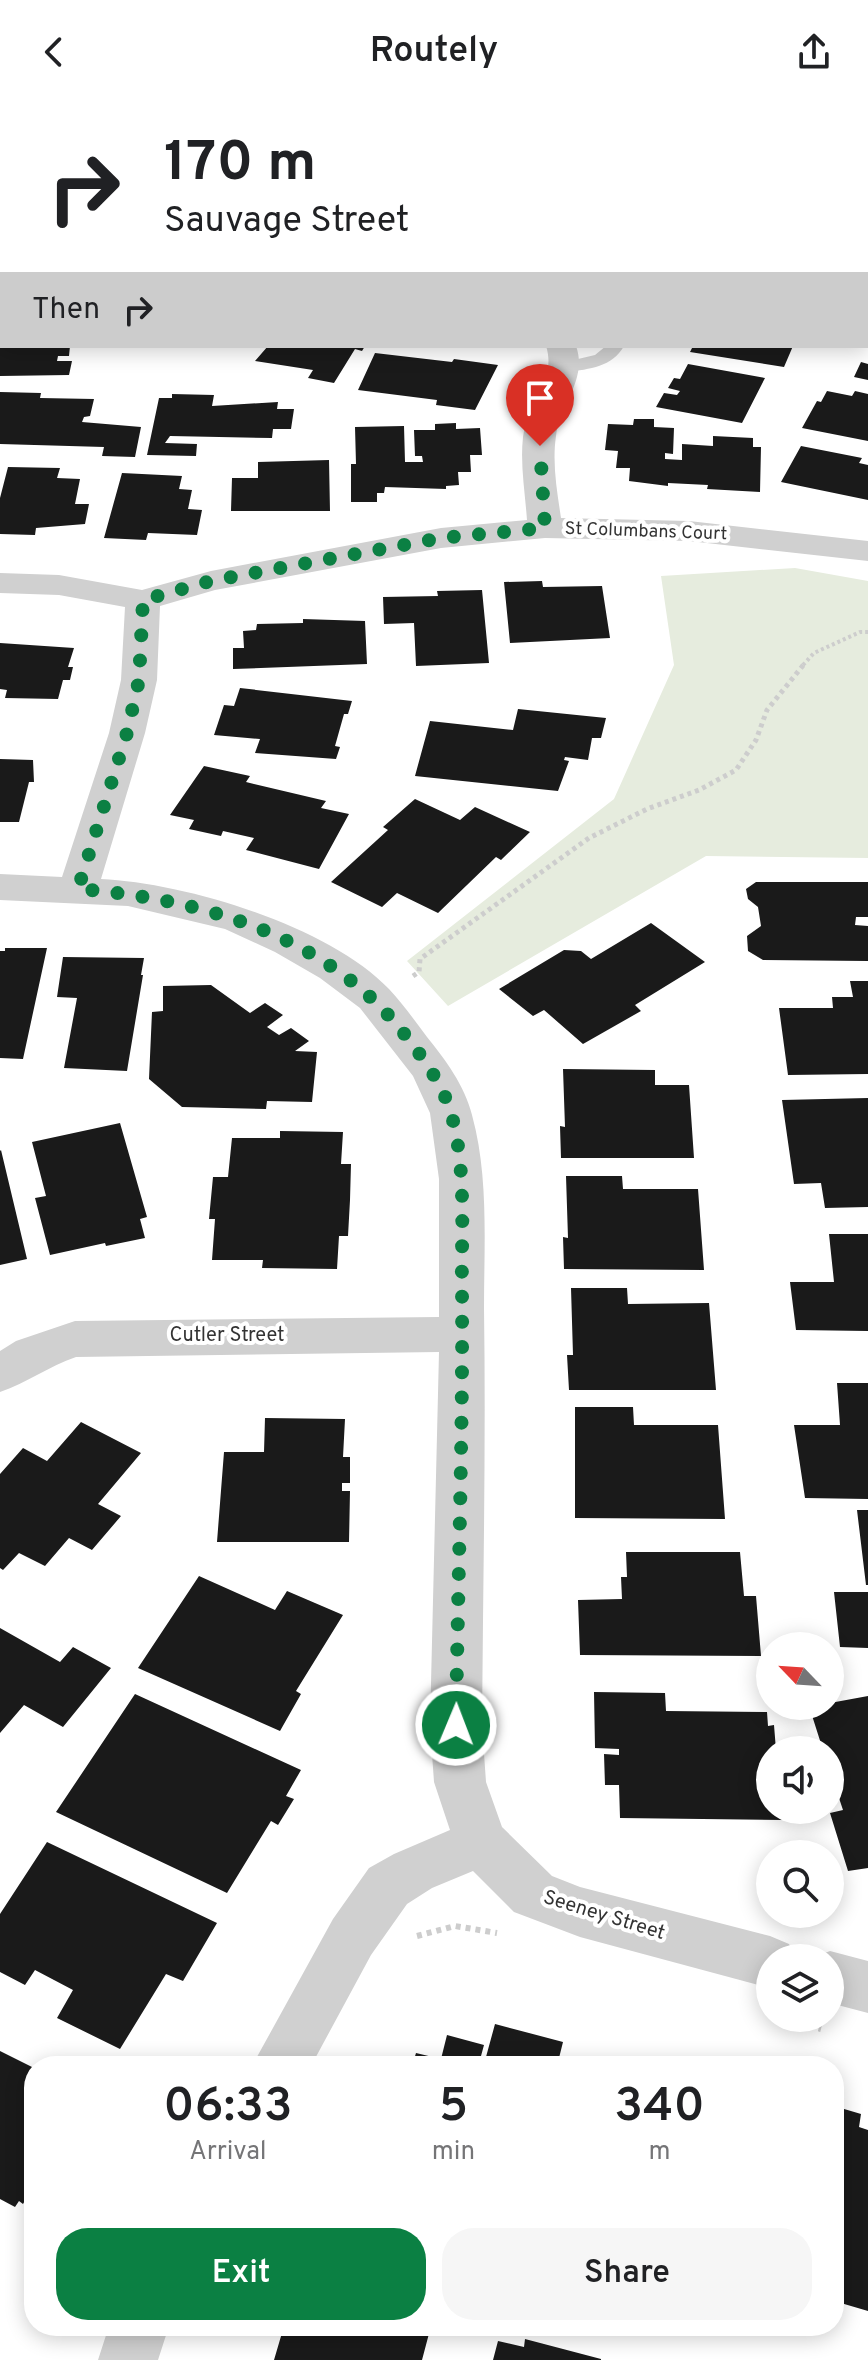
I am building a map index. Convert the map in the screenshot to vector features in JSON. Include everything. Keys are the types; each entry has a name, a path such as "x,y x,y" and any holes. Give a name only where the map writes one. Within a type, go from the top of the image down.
{"street":[{"path":"545,528 539,464 540,429 564,357"},
{"name":"St Columbans Court","path":"0,583 59,585 143,600 211,581 441,538 545,528 689,531 868,551"},
{"path":"78,889 130,720 139,680 143,600"},
{"name":"Seeney Street","path":"0,887 128,893 184,904 239,920 289,942 334,968 374,998 431,1070 451,1113 461,1179 462,1334 456,1725 460,1782 481,1842 533,1894 580,1912 756,1958"},
{"name":"Cutler Street","path":"0,1374 32,1354 75,1339 462,1334"},
{"path":"286,2056 352,1937 388,1886 413,1871 481,1842"},
{"path":"844,1981 868,1987"},
{"path":"128,2360 136,2336"}],"lane":[{"path":"564,357 599,361 611,355 614,348"}],"path":[{"path":"411,977 419,972 420,959 589,838 647,809 699,790 736,770 756,740 767,710 814,653 860,632 868,632"},
{"path":"414,1936 455,1926 504,1935"}],"shaded area":[{"path":"795,568 868,581 868,858 706,856 448,1006 407,961 614,799 674,665 661,576"}],"building":[{"path":"0,348 70,348 69,356 58,356 57,361 72,361 69,375 0,376"},
{"path":"266,348 364,348 362,351 355,349 334,383 308,378 313,370 255,361"},
{"path":"692,348 792,348 784,367 690,352"},
{"path":"375,353 498,365 475,410 436,405 437,400 358,390"},
{"path":"861,362 868,364 868,380 854,377"},
{"path":"688,364 765,378 742,423 656,407 664,393 677,395 680,391 668,388 674,378 680,379"},
{"path":"827,391 852,396 855,391 868,394 868,441 802,428 817,401 821,402"},
{"path":"0,392 41,393 40,398 94,399 90,416 84,417 82,422 141,427 135,457 102,456 104,447 0,444"},
{"path":"172,394 214,395 212,406 278,402 277,409 294,409 291,429 273,429 272,438 170,436 165,443 197,444 196,456 147,455 159,398 172,398"},
{"path":"634,419 654,419 654,427 674,428 673,454 665,453 665,459 682,460 682,444 713,446 713,436 753,438 753,447 761,447 760,492 707,489 708,485 668,483 668,486 629,481 630,468 616,468 618,451 605,450 608,424 633,425"},
{"path":"456,423 456,429 480,428 482,455 470,455 471,472 458,472 459,485 446,486 446,489 385,487 384,493 377,493 377,502 351,502 351,464 356,464 355,427 404,426 405,462 423,462 422,456 415,456 414,430 435,430 435,424"},
{"path":"801,446 862,458 859,463 868,465 868,500 781,482"},
{"path":"329,460 330,511 231,511 232,478 258,478 258,462"},
{"path":"8,467 60,468 57,478 80,479 75,504 89,504 85,524 36,528 35,535 0,534 0,498"},
{"path":"122,473 182,476 179,489 192,490 188,509 202,510 197,535 148,533 146,540 104,538"},
{"path":"542,581 543,587 602,586 610,638 510,643 504,582"},
{"path":"482,590 489,663 416,666 414,623 384,624 383,597 438,596 437,591"},
{"path":"303,619 365,621 367,664 233,669 233,648 244,648 243,631 256,630 257,624 303,623"},
{"path":"0,643 74,648 68,667 73,667 70,680 63,680 58,699 5,698 7,690 0,689"},
{"path":"240,688 352,701 348,714 344,714 335,746 340,747 336,759 255,753 260,739 214,735 224,705 234,706"},
{"path":"518,709 606,718 601,738 592,738 588,760 565,757 564,760 569,761 558,791 415,776 430,721 513,730"},
{"path":"0,759 33,760 34,782 29,782 19,822 0,822"},
{"path":"204,766 250,776 246,782 326,801 321,808 349,814 319,869 246,850 254,838 223,831 221,836 189,829 194,820 170,815"},
{"path":"415,799 460,820 475,807 530,832 501,860 496,857 438,913 397,893 382,907 331,882 388,830 383,827"},
{"path":"756,882 868,882 868,917 856,917 855,925 868,926 868,961 763,960 748,951 747,936 761,926 758,907 748,899 746,889"},
{"path":"651,923 705,962 635,1005 641,1011 583,1044 544,1010 533,1016 499,989 564,950 581,951 591,959"},
{"path":"5,948 47,948 23,1059 0,1058 0,951 5,951"},
{"path":"63,957 144,958 127,1071 64,1068 77,998 57,997"},
{"path":"850,981 868,981 868,1074 788,1075 779,1008 833,1008 832,997 853,997"},
{"path":"211,985 250,1013 265,1003 283,1015 267,1027 279,1035 291,1028 309,1041 295,1051 317,1052 312,1102 267,1101 266,1109 182,1107 149,1079 152,1012 163,1011 163,986"},
{"path":"563,1069 655,1070 655,1085 689,1085 694,1158 561,1158 560,1126 565,1127"},
{"path":"868,1098 868,1207 825,1208 821,1183 794,1184 782,1100"},
{"path":"120,1123 147,1217 140,1219 145,1238 50,1255 35,1198 46,1196 32,1142"},
{"path":"280,1131 343,1132 341,1164 351,1164 350,1200 348,1236 339,1236 337,1269 262,1268 263,1260 212,1260 215,1219 209,1219 213,1177 228,1177 232,1138 280,1138"},
{"path":"0,1151 27,1259 0,1265"},
{"path":"566,1176 622,1176 623,1189 698,1189 704,1270 564,1269 563,1237 568,1238"},
{"path":"829,1234 868,1234 868,1331 796,1330 790,1282 834,1282"},
{"path":"571,1288 627,1288 628,1304 709,1303 716,1390 569,1390 567,1355 573,1355"},
{"path":"837,1383 868,1383 868,1499 805,1498 794,1425 840,1425"},
{"path":"575,1407 633,1407 634,1425 718,1425 725,1519 575,1518"},
{"path":"265,1418 345,1419 343,1457 350,1457 350,1483 342,1483 342,1491 350,1491 349,1542 217,1542 224,1452 264,1452"},
{"path":"81,1422 141,1453 98,1504 121,1516 92,1550 69,1538 45,1566 19,1553 3,1570 0,1568 0,1474 23,1448 47,1461"},
{"path":"857,1510 868,1510 868,1585 866,1585"},
{"path":"626,1552 740,1552 744,1596 756,1596 759,1632 756,1632 756,1656 580,1655 578,1600 622,1599 621,1577 627,1577"},
{"path":"199,1576 275,1610 287,1591 343,1615 296,1691 301,1694 280,1731 138,1668"},
{"path":"834,1592 868,1592 868,1648 844,1647 844,1632 838,1632"},
{"path":"0,1628 60,1662 73,1647 111,1668 63,1727 24,1705 0,1733"},
{"path":"594,1692 665,1693 666,1711 756,1712 756,1720 768,1720 768,1726 774,1725 775,1736 756,1736 756,1820 620,1818 619,1785 605,1785 604,1754 619,1755 619,1749 595,1748"},
{"path":"135,1694 301,1770 286,1796 294,1799 278,1825 271,1821 227,1893 56,1812"},
{"path":"868,1696 868,1868 848,1871 844,1840 838,1840 833,1824 844,1824 844,1736 819,1736 813,1720 844,1720 844,1700"},
{"path":"47,1842 217,1923 183,1981 166,1974 120,2049 57,2018 73,1990 35,1970 25,1985 0,1972 0,1914"},
{"path":"495,2024 563,2042 560,2056 486,2056"},
{"path":"447,2035 484,2045 481,2056 442,2056"},
{"path":"0,2051 24,2063 24,2202 19,2201 15,2207 0,2199"},
{"path":"844,2109 861,2114 859,2127 868,2130 868,2311 844,2304"},
{"path":"281,2336 428,2336 422,2360 274,2360"},
{"path":"525,2339 601,2360 493,2360 498,2341 524,2347"}],"route":[{"path":"456,1725 461,1179 451,1113 431,1070 403,1033 374,998 334,968 289,942 239,920 184,904 128,893 78,889 127,733 139,680 143,600 211,581 441,538 545,528 540,446"}]}
